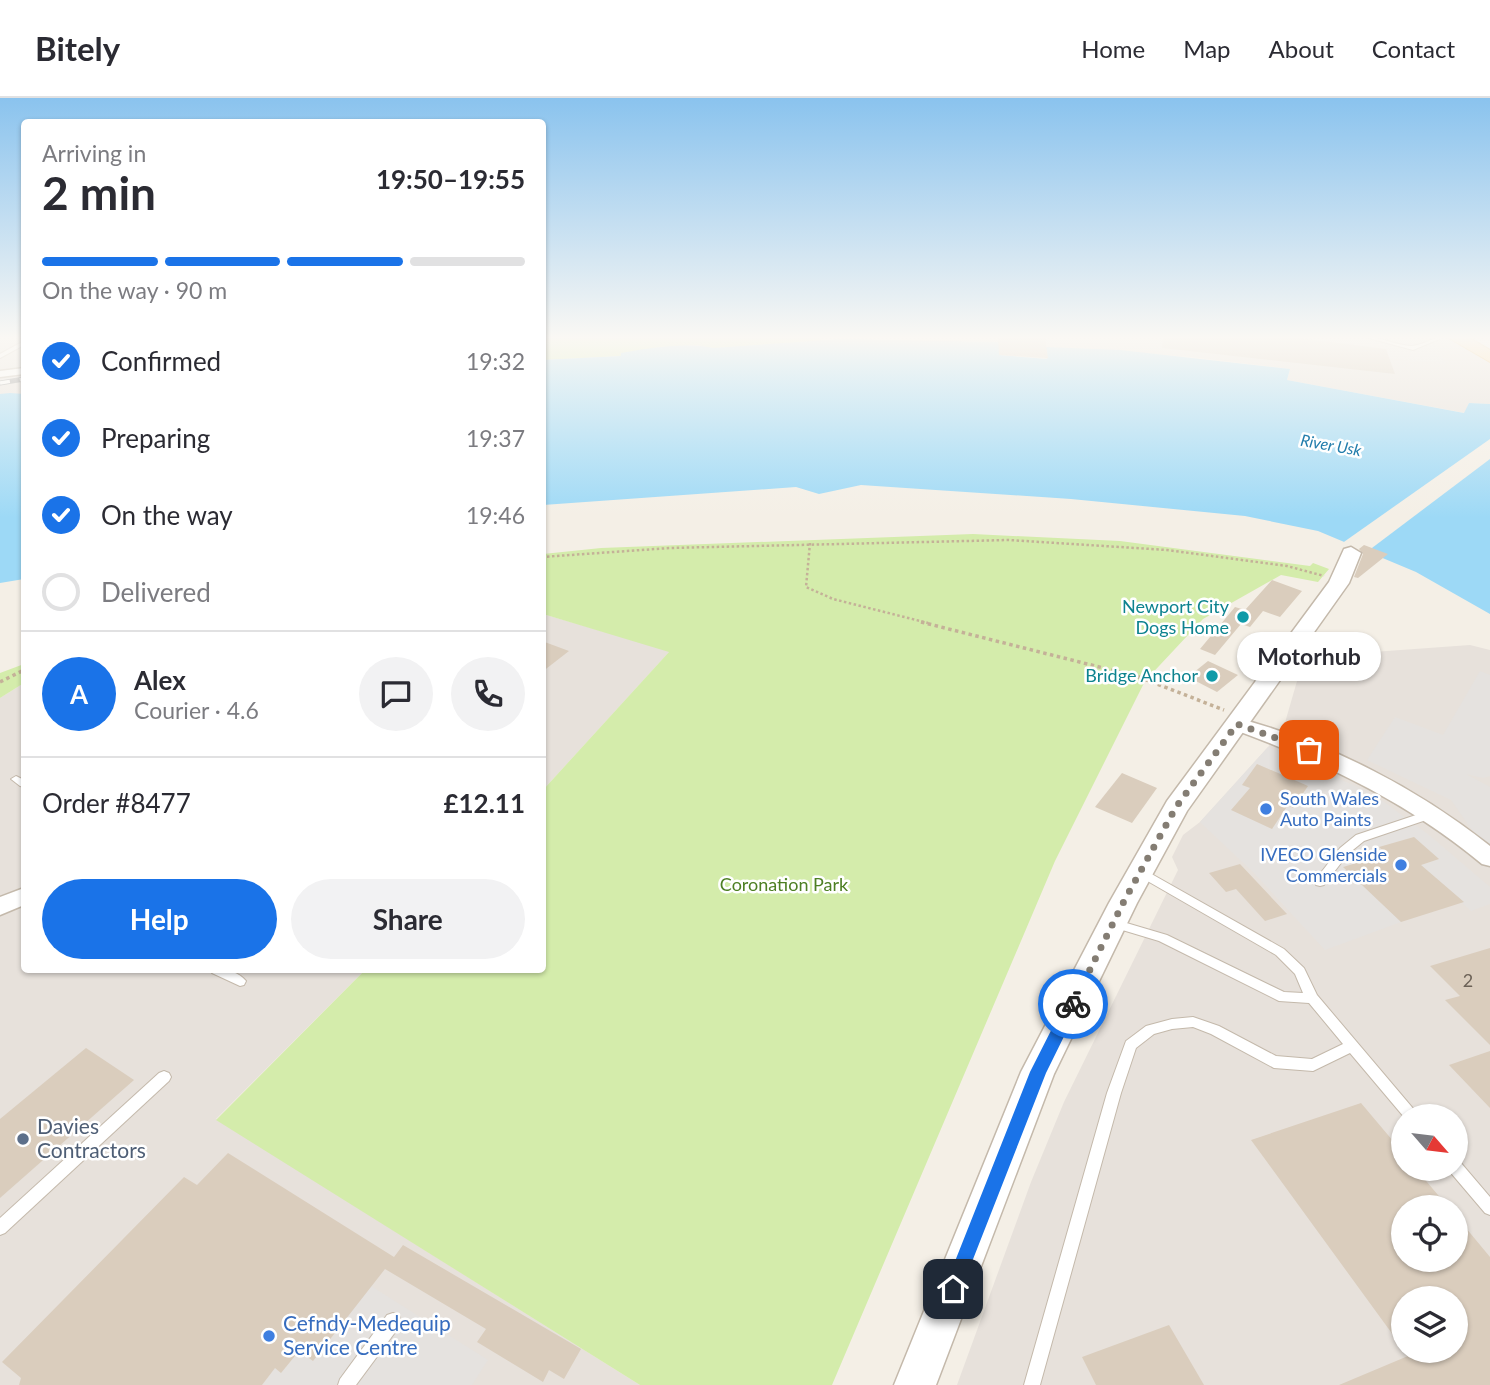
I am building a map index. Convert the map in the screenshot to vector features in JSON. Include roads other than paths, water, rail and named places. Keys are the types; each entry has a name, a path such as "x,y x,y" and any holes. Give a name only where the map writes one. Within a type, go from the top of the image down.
{"street":[{"path":"915,1385 1038,1072 1113,923 1176,807 1339,583 1351,553"},
{"path":"1240,721 1345,764 1394,789 1432,813 1490,858"},
{"path":"0,906 21,897"}],"lane":[{"path":"1320,882 1343,851 1360,838 1432,813"},
{"path":"1140,872 1280,952 1300,971 1312,998 1401,1104"},
{"path":"1113,923 1163,938 1283,997 1312,998"},
{"path":"223,973 240,981"},
{"path":"1032,1385 1114,1093 1131,1045 1150,1030 1193,1022 1241,1042 1274,1062 1313,1065 1351,1046"},
{"path":"0,1228 164,1077"},
{"path":"1467,1181 1490,1208"},
{"path":"346,1385 393,1321"}],"water":[{"path":"0,397 21,397 21,580 0,583"},
{"name":"River Usk","path":"546,397 1379,397 1464,413 1469,403 1490,404 1490,614 1416,572 1318,531 1245,516 1071,499 861,485 819,494 796,487 546,505"}],"place":[{"name":"Newport City Dogs Home","path":"1243,617"},
{"name":"Bridge Anchor","path":"1212,676"},
{"name":"Motorhub","path":"1309,750"},
{"name":"South Wales Auto Paints","path":"1266,809"},
{"name":"IVECO Glenside Commercials","path":"1401,865"},
{"name":"Davies Contractors","path":"23,1139"},
{"name":"Cefndy-Medequip Service Centre","path":"269,1336"}],"park label":[{"name":"Coronation Park","path":"784,885"}]}
